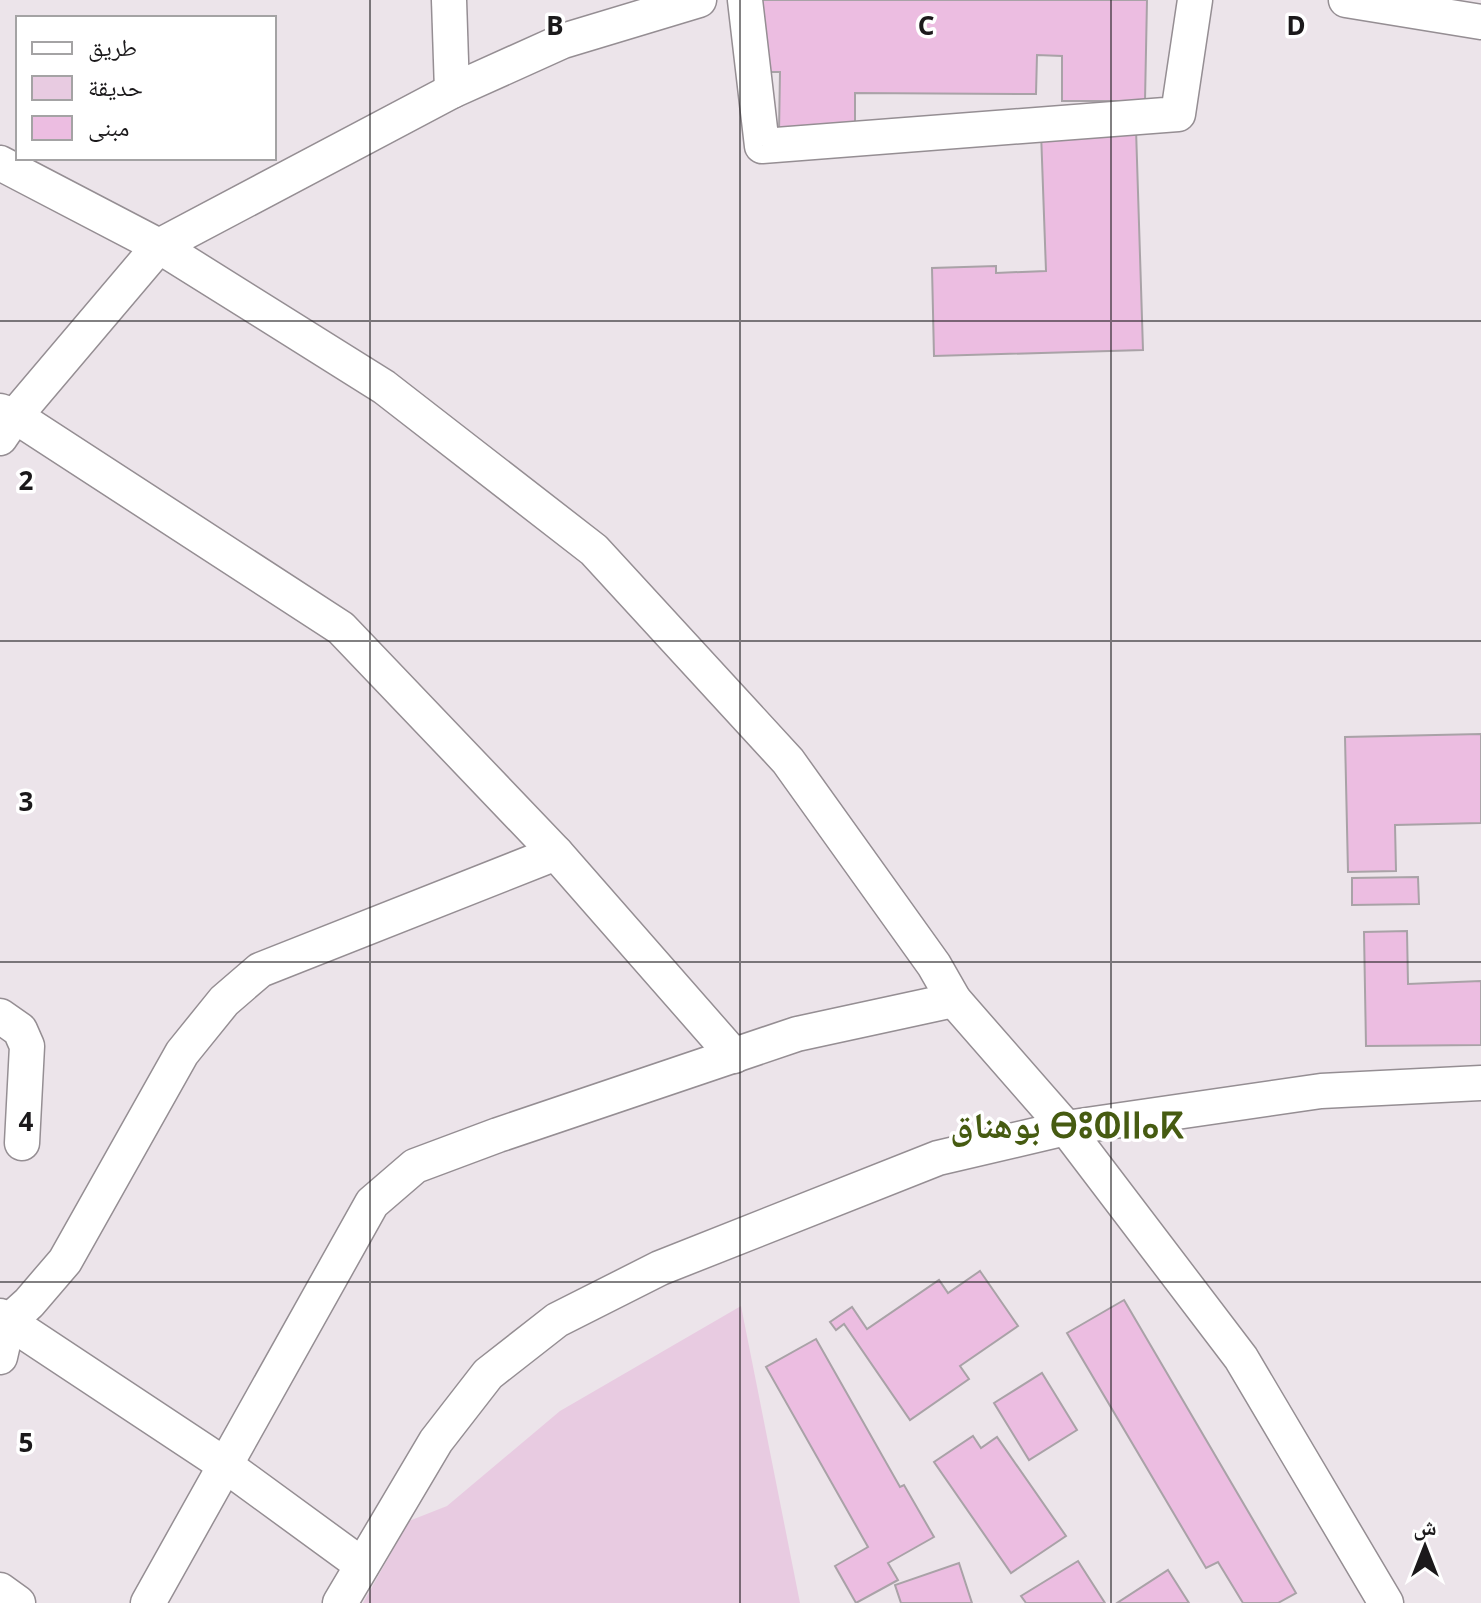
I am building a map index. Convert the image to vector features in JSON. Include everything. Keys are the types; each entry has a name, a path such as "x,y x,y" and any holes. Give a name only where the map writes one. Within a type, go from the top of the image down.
{"street":[{"path":"449,0 452,91"},
{"path":"699,0 563,41 452,91 159,246 5,422 341,628 556,853 734,1056"},
{"path":"745,0 762,146 1178,114 1195,0"},
{"path":"1346,0 1481,22"},
{"path":"0,163 159,246 384,387 594,550 788,761 934,965 954,1000 1066,1128 1241,1358 1386,1603"},
{"path":"4,1319 29,1303 65,1261 182,1053 224,1001 260,970 556,853"},
{"path":"148,1603 372,1203 415,1166 797,1034 954,1000"},
{"path":"0,1016 20,1030 27,1046 22,1143"},
{"path":"340,1603 436,1441 488,1374 557,1320 660,1268 938,1158 1066,1128 1321,1091 1481,1083"},
{"path":"0,1357 4,1319"},
{"path":"4,1319 225,1465 362,1565"},
{"path":"0,1590 18,1603"}],"green space":[{"path":"741,1306 800,1603 363,1603 409,1521 447,1506 560,1411"}],"building":[{"path":"760,0 1147,0 1145,101 1062,101 1062,56 1037,55 1036,94 855,93 855,133 779,133 780,72 759,72"},
{"path":"1136,129 1143,350 934,356 932,268 996,266 996,273 1046,271 1041,132"},
{"path":"1481,734 1481,823 1395,825 1396,871 1348,872 1345,737"},
{"path":"1418,877 1419,904 1352,905 1352,878"},
{"path":"1407,931 1408,984 1481,981 1481,1045 1366,1046 1364,932"},
{"path":"980,1271 1018,1326 960,1366 969,1379 910,1420 844,1324 836,1330 830,1322 852,1307 867,1329 939,1280 948,1293"},
{"path":"1124,1300 1296,1593 1278,1603 1243,1603 1218,1562 1206,1568 1067,1333"},
{"path":"816,1339 900,1487 904,1485 934,1537 888,1563 898,1580 856,1603 835,1566 868,1547 766,1367"},
{"path":"1042,1373 1077,1430 1029,1460 994,1403"},
{"path":"973,1436 981,1448 997,1437 1066,1536 1011,1573 934,1462"},
{"path":"1078,1561 1105,1603 1026,1603 1021,1596"},
{"path":"959,1563 972,1603 901,1603 895,1585"},
{"path":"1168,1570 1189,1603 1117,1603"}],"district":[{"name":"بوهناق ⴱⵓⵀⵏⵏⴰⴽ","path":"1067,1125"}]}
